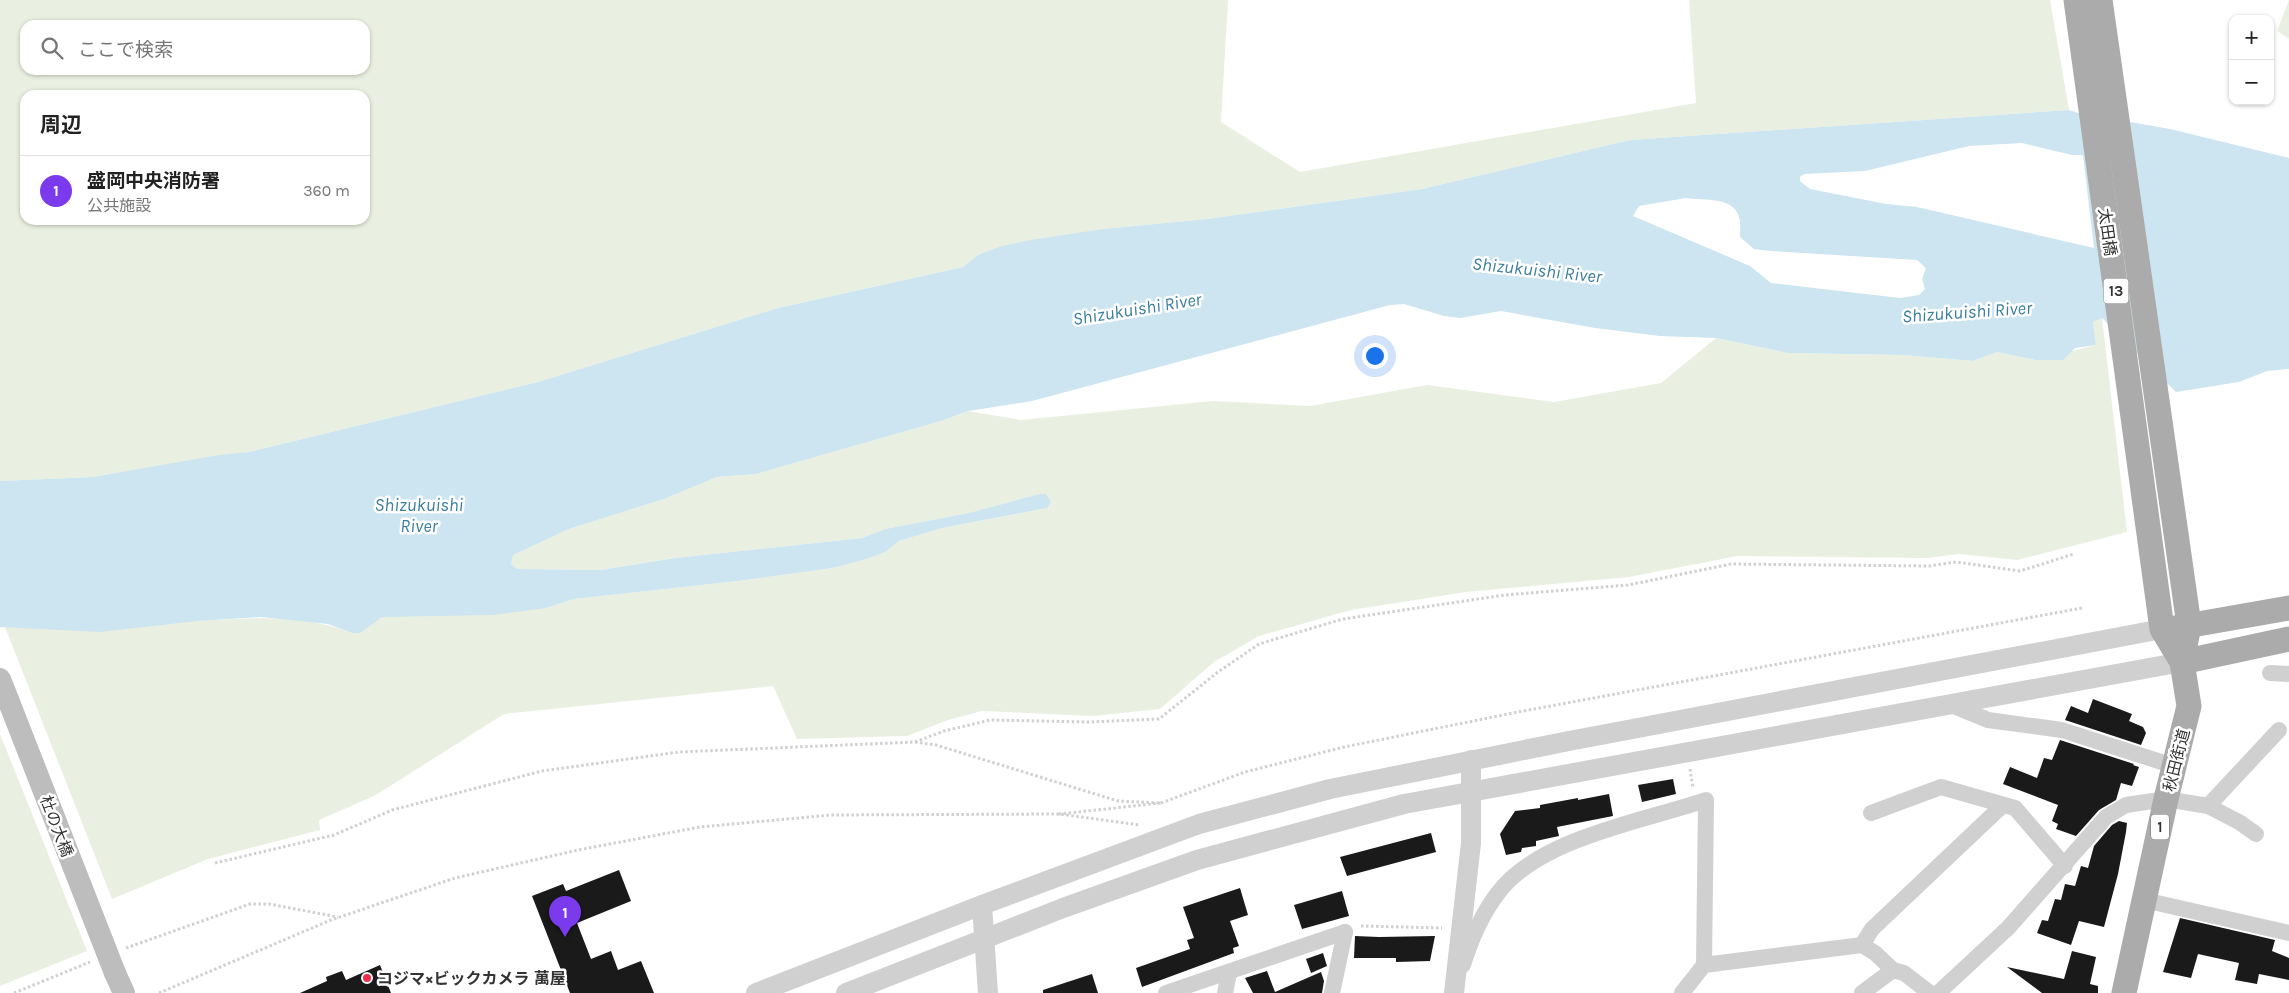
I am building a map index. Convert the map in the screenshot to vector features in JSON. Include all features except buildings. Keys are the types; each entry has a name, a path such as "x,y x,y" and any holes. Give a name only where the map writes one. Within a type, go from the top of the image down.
{"main road":[{"name":"太田橋","path":"2076,0 2162,629"},
{"name":"太田橋","path":"2100,0 2190,625"},
{"path":"2162,629 2289,608"},
{"name":"13","path":"2182,662 2190,625"},
{"name":"1","path":"2162,629 2182,662"},
{"path":"2182,662 2289,639"},
{"name":"秋田街道","path":"2124,993 2166,799 2190,706 2182,662"},
{"name":"杜の大橋","path":"0,679 117,977"}],"street":[{"path":"756,993 982,905 1199,824 1330,789 1472,760 2162,629"},
{"path":"846,993 984,939 1197,860 1404,804 1948,703 2182,662"},
{"path":"2270,673 2289,674"},
{"path":"1948,703 1988,720 2062,730 2174,766"},
{"path":"2208,806 2279,730"},
{"path":"1454,993 1471,844 1472,760"},
{"path":"1871,813 1941,787 2002,806 2015,808 2065,866"},
{"path":"1938,993 2008,928 2106,818 2126,805 2166,799 2208,806 2240,822 2256,834"},
{"path":"1454,993 1470,942 1484,914 1498,892 1530,864 1585,837 1706,800 1704,965 1682,993"},
{"path":"1862,945 1872,929 2002,806"},
{"path":"2144,900 2289,933"},
{"path":"982,905 988,993"},
{"path":"1166,993 1345,932"},
{"path":"1332,993 1345,932"},
{"path":"1704,965 1862,945 1875,953 1893,970 1904,974 1930,993"},
{"path":"1862,993 1893,970"},
{"path":"1225,993 1229,973"}],"path":[{"path":"916,742 944,731 990,720 1090,722 1159,719 1218,672 1259,644 1343,619 1505,595 1628,585 1731,564 1929,566 1956,562 2020,571 2074,554"},
{"path":"158,993 338,917 455,878 578,850 700,827 831,815 1059,814 1161,803 1245,772 1344,747 1584,699 2082,608"},
{"path":"214,863 334,835 392,810 561,767 679,752 916,742 945,748 1118,801 1161,803"},
{"path":"1059,814 1142,826"},
{"path":"117,977 250,904 269,904 338,917"},
{"path":"1345,932 1354,926 1442,928"},
{"path":"14,993 92,961"}],"green space":[{"path":"0,0 1228,0 1221,122 1300,172 1696,103 1689,0 2050,0 2069,110 1630,140 1422,189 1207,219 1103,229 978,255 963,267 778,308 538,382 249,452 93,477 0,481"},
{"path":"2289,0 2289,39 2277,31"},
{"path":"2102,318 2127,532 2017,560 1959,554 1927,558 1738,556 1629,577 1466,592 1351,610 1259,636 1214,662 1160,709 1093,716 982,711 948,720 907,736 797,739 773,686 504,714 376,795 319,820 320,830 208,859 112,899 5,627 273,618 312,622 352,633 382,617 546,608 574,599 738,581 833,568 870,558 885,552 899,541 942,528 1047,508 1039,494 970,513 885,529 862,538 675,558 601,570 516,569 511,564 512,555 569,529 664,499 717,477 756,474 941,421 968,411 1021,420 1213,401 1310,406 1427,385 1554,402 1661,383 1716,338 1788,353 1903,355 1973,361 1997,352 2035,360 2096,345 2093,322"},
{"path":"0,734 87,951 0,986"}],"water":[{"name":"Shizukuishi River","path":"2069,110 2170,129 2289,158 2289,369 2267,371 2239,382 2176,392 2102,318 2093,322 2096,345 2075,348 2063,360 2035,360 1997,352 1973,361 1903,355 1788,353 1716,338 1660,336 1595,328 1501,311 1460,318 1444,316 1404,304 1390,305 1032,401 968,411 941,421 756,474 717,477 664,499 569,529 513,555 511,564 517,569 601,570 675,558 862,538 885,529 969,513 1039,494 1046,494 1051,502 1047,508 942,528 899,541 885,552 833,568 738,581 574,599 546,608 493,615 382,617 360,633 352,633 328,624 261,617 197,621 100,632 0,627 0,481 93,477 219,455 249,452 538,382 778,308 963,267 978,255 1002,246 1103,229 1207,219 1422,189 1630,140","holes":["2022,143 2072,155 2083,155 2094,248 1917,207 1886,204 1810,189 1800,181 1800,177 1804,174 1865,171 1969,146","1686,198 1717,201 1731,206 1736,210 1739,217 1740,237 1754,249 1917,260 1926,268 1922,279 1925,289 1919,295 1900,298 1771,283 1750,266 1633,216 1639,206"]}],"place":[{"name":"盛岡中央消防署","path":"565,937"},
{"name":"コジマ×ビックカメラ 萬屋","path":"367,978"}]}
